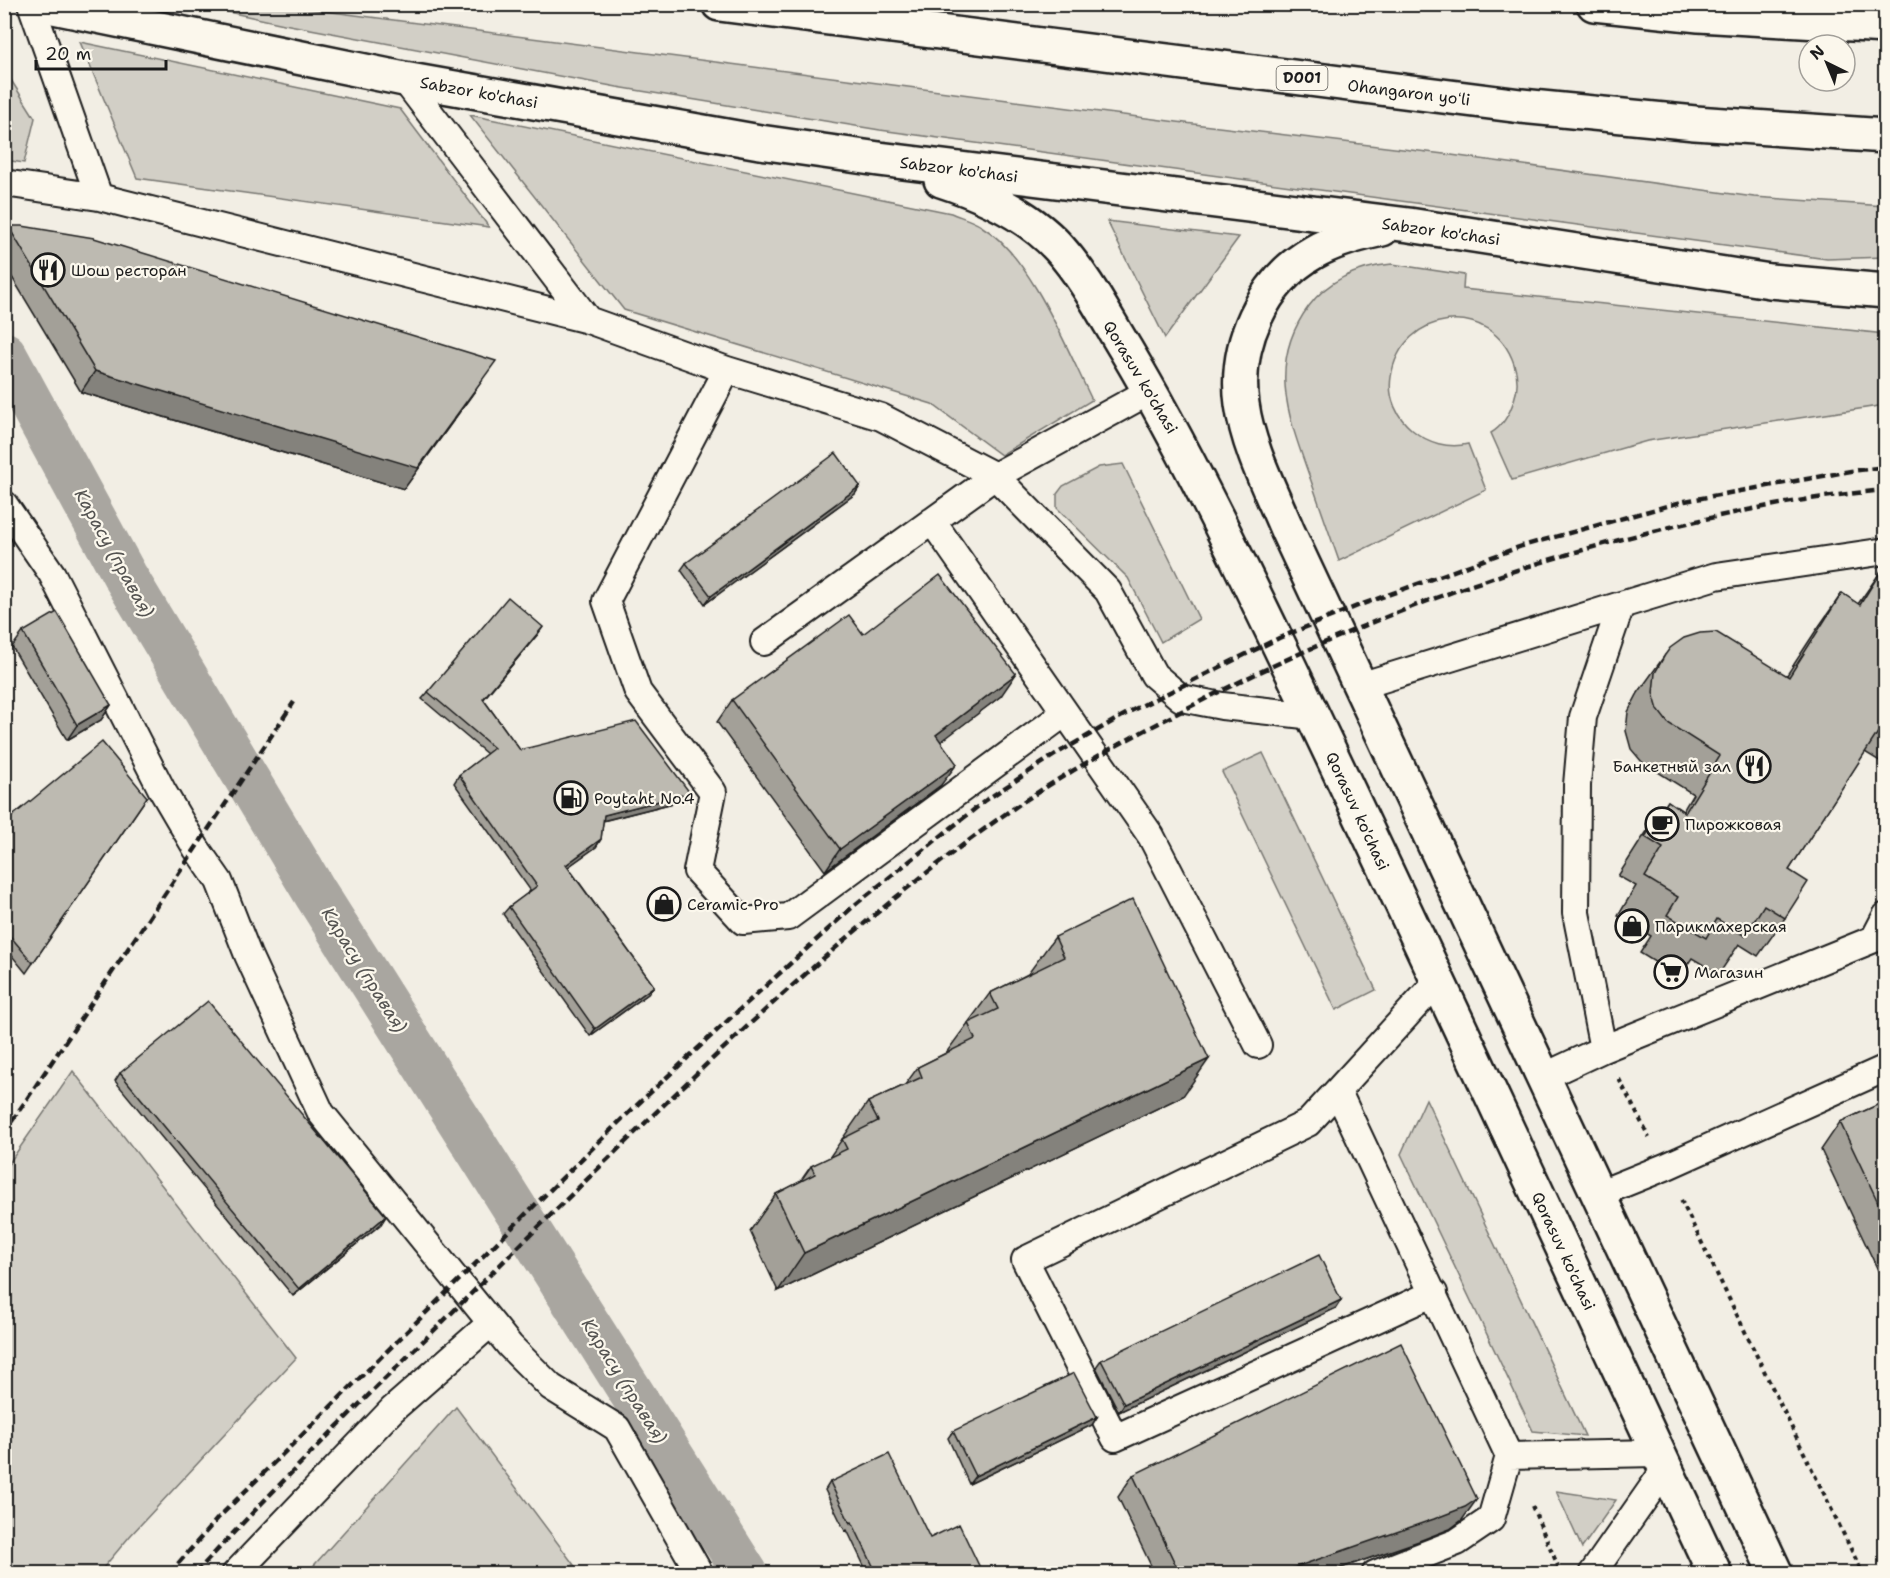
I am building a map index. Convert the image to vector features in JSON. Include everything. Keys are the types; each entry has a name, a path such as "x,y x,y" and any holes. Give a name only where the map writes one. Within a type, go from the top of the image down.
{"main road":[{"name":"Sabzor ko'chasi","path":"39,4 404,79 760,142 1409,225 1770,281 1886,291"},
{"name":"Ohangaron yoʻli","path":"719,4 1521,106 1673,121 1886,136"},
{"path":"1594,4 1699,15 1886,26"},
{"name":"Qorasuv ko'chasi","path":"879,159 971,190 1018,214 1041,230 1061,250 1081,278 1150,391 1206,494 1313,716 1715,1574"},
{"path":"1409,225 1346,237 1312,253 1284,275 1262,302 1254,319 1244,352 1242,405 1254,448 1288,532 1776,1574"}],"lane":[{"path":"30,4 99,197"},
{"path":"404,79 588,320"},
{"path":"4,183 99,197 588,320 728,370 881,417 995,476 1108,591 1154,675 1181,698 1222,706 1313,716"},
{"path":"728,370 606,601 638,692 713,792 697,871 743,921 788,917 1065,713"},
{"path":"764,642 995,476 1150,391"},
{"path":"4,504 52,574 162,790 196,848 219,881 248,955 321,1113 529,1367 551,1386 617,1428 700,1574"},
{"path":"932,521 1151,836 1258,1045"},
{"path":"1360,686 1716,576 1886,551"},
{"path":"1603,1049 1576,913 1577,784 1583,717 1621,605"},
{"path":"1543,1077 1603,1049 1880,947 1886,916"},
{"path":"1434,1293 1115,1438 1025,1260 1308,1123 1438,981"},
{"path":"1598,1194 1665,1167 1886,1068"},
{"path":"1338,1092 1509,1456 1491,1519 1457,1542 1375,1574"},
{"path":"235,1574 392,1410 491,1323"},
{"path":"1509,1456 1662,1461 1592,1574"}],"path":[{"path":"1603,1049 1665,1167 1863,1574"},
{"path":"1509,1456 1561,1574"}],"shaded area":[{"path":"196,5 278,5 1177,122 1444,154 1754,197 1885,206 1885,257 1827,259 880,130 617,87 284,24"},
{"path":"80,42 400,109 489,227 137,178"},
{"path":"4,69 35,118 24,163 5,160"},
{"path":"470,115 951,213 974,222 999,240 1016,258 1031,280 1059,330 1092,400 1001,455 932,404 624,310"},
{"path":"1107,221 1239,237 1165,338"},
{"path":"1392,264 1464,275 1463,289 1885,334 1885,405 1647,441 1512,480 1491,433 1506,419 1512,405 1517,378 1514,364 1503,343 1487,329 1468,321 1448,320 1429,326 1411,337 1398,354 1391,377 1391,392 1395,407 1412,430 1439,444 1453,446 1468,444 1486,490 1339,561 1294,432 1285,389 1288,348 1296,327 1309,306 1326,288 1357,271"},
{"path":"1123,464 1199,619 1161,642 1128,578 1057,508 1057,494 1063,486 1099,467"},
{"path":"1263,753 1376,990 1336,1010 1222,772"},
{"path":"73,1071 296,1358 130,1536 99,1573 5,1573 5,1169"},
{"path":"1426,1099 1585,1436 1533,1431 1401,1154"},
{"path":"456,1407 580,1573 307,1573"},
{"path":"1556,1491 1616,1500 1582,1548"}],"building":[{"path":"8,226 22,226 94,238 496,361 418,468 95,371"},
{"path":"836,453 860,486 711,596 686,563"},
{"path":"1881,571 1886,574 1886,720 1789,870 1808,882 1785,918 1764,905 1745,936 1717,919 1706,938 1667,915 1678,897 1645,877 1663,848 1645,837 1668,801 1685,813 1720,756 1668,723 1658,710 1653,693 1655,673 1670,648 1684,638 1700,633 1716,632 1789,677 1842,593 1860,605"},
{"path":"940,575 1016,674 936,735 957,764 840,849 732,700 849,615 863,634"},
{"path":"508,597 543,627 483,699 520,750 636,721 690,793 604,815 601,839 566,865 654,986 595,1029 509,907 537,886 459,775 494,748 428,692"},
{"path":"57,612 111,705 77,725 23,632"},
{"path":"102,742 147,797 33,963 4,929 4,823"},
{"path":"1133,899 1209,1059 804,1253 776,1194 815,1174 811,1166 847,1149 842,1139 878,1121 868,1102 922,1077 918,1067 975,1039 968,1023 998,1009 990,993 1064,957 1055,937"},
{"path":"208,1001 386,1216 299,1289 120,1073"},
{"path":"1886,1101 1886,1219 1840,1122"},
{"path":"1319,1255 1341,1300 1124,1404 1101,1360"},
{"path":"1401,1343 1477,1499 1465,1507 1434,1519 1276,1574 1180,1574 1133,1475"},
{"path":"1074,1373 1097,1417 975,1476 953,1431"},
{"path":"889,1454 930,1538 959,1524 983,1574 877,1574 830,1482"}],"waterway":[{"name":"Карасу (правая)","path":"4,354 125,576 316,894 746,1574"}],"railway":[{"path":"169,1574 218,1518 623,1118 738,1011 856,904 986,800 1056,754 1131,711 1279,638 1360,605 1522,546 1685,501 1851,471 1886,467"},
{"path":"195,1574 273,1491 515,1250 750,1024 872,917 936,866 1026,800 1128,739 1260,672 1366,625 1474,584 1585,549 1702,520 1793,502 1886,490"},
{"path":"4,1133 294,702"}],"place":[{"name":"Шош ресторан","path":"48,270"},
{"name":"Банкетный зал","path":"1754,766"},
{"name":"Poytaht No.4","path":"571,798"},
{"name":"Пирожковая","path":"1662,824"},
{"name":"Ceramic Pro","path":"664,904"},
{"name":"Парикмахерская","path":"1632,926"},
{"name":"Магазин","path":"1671,972"}]}
